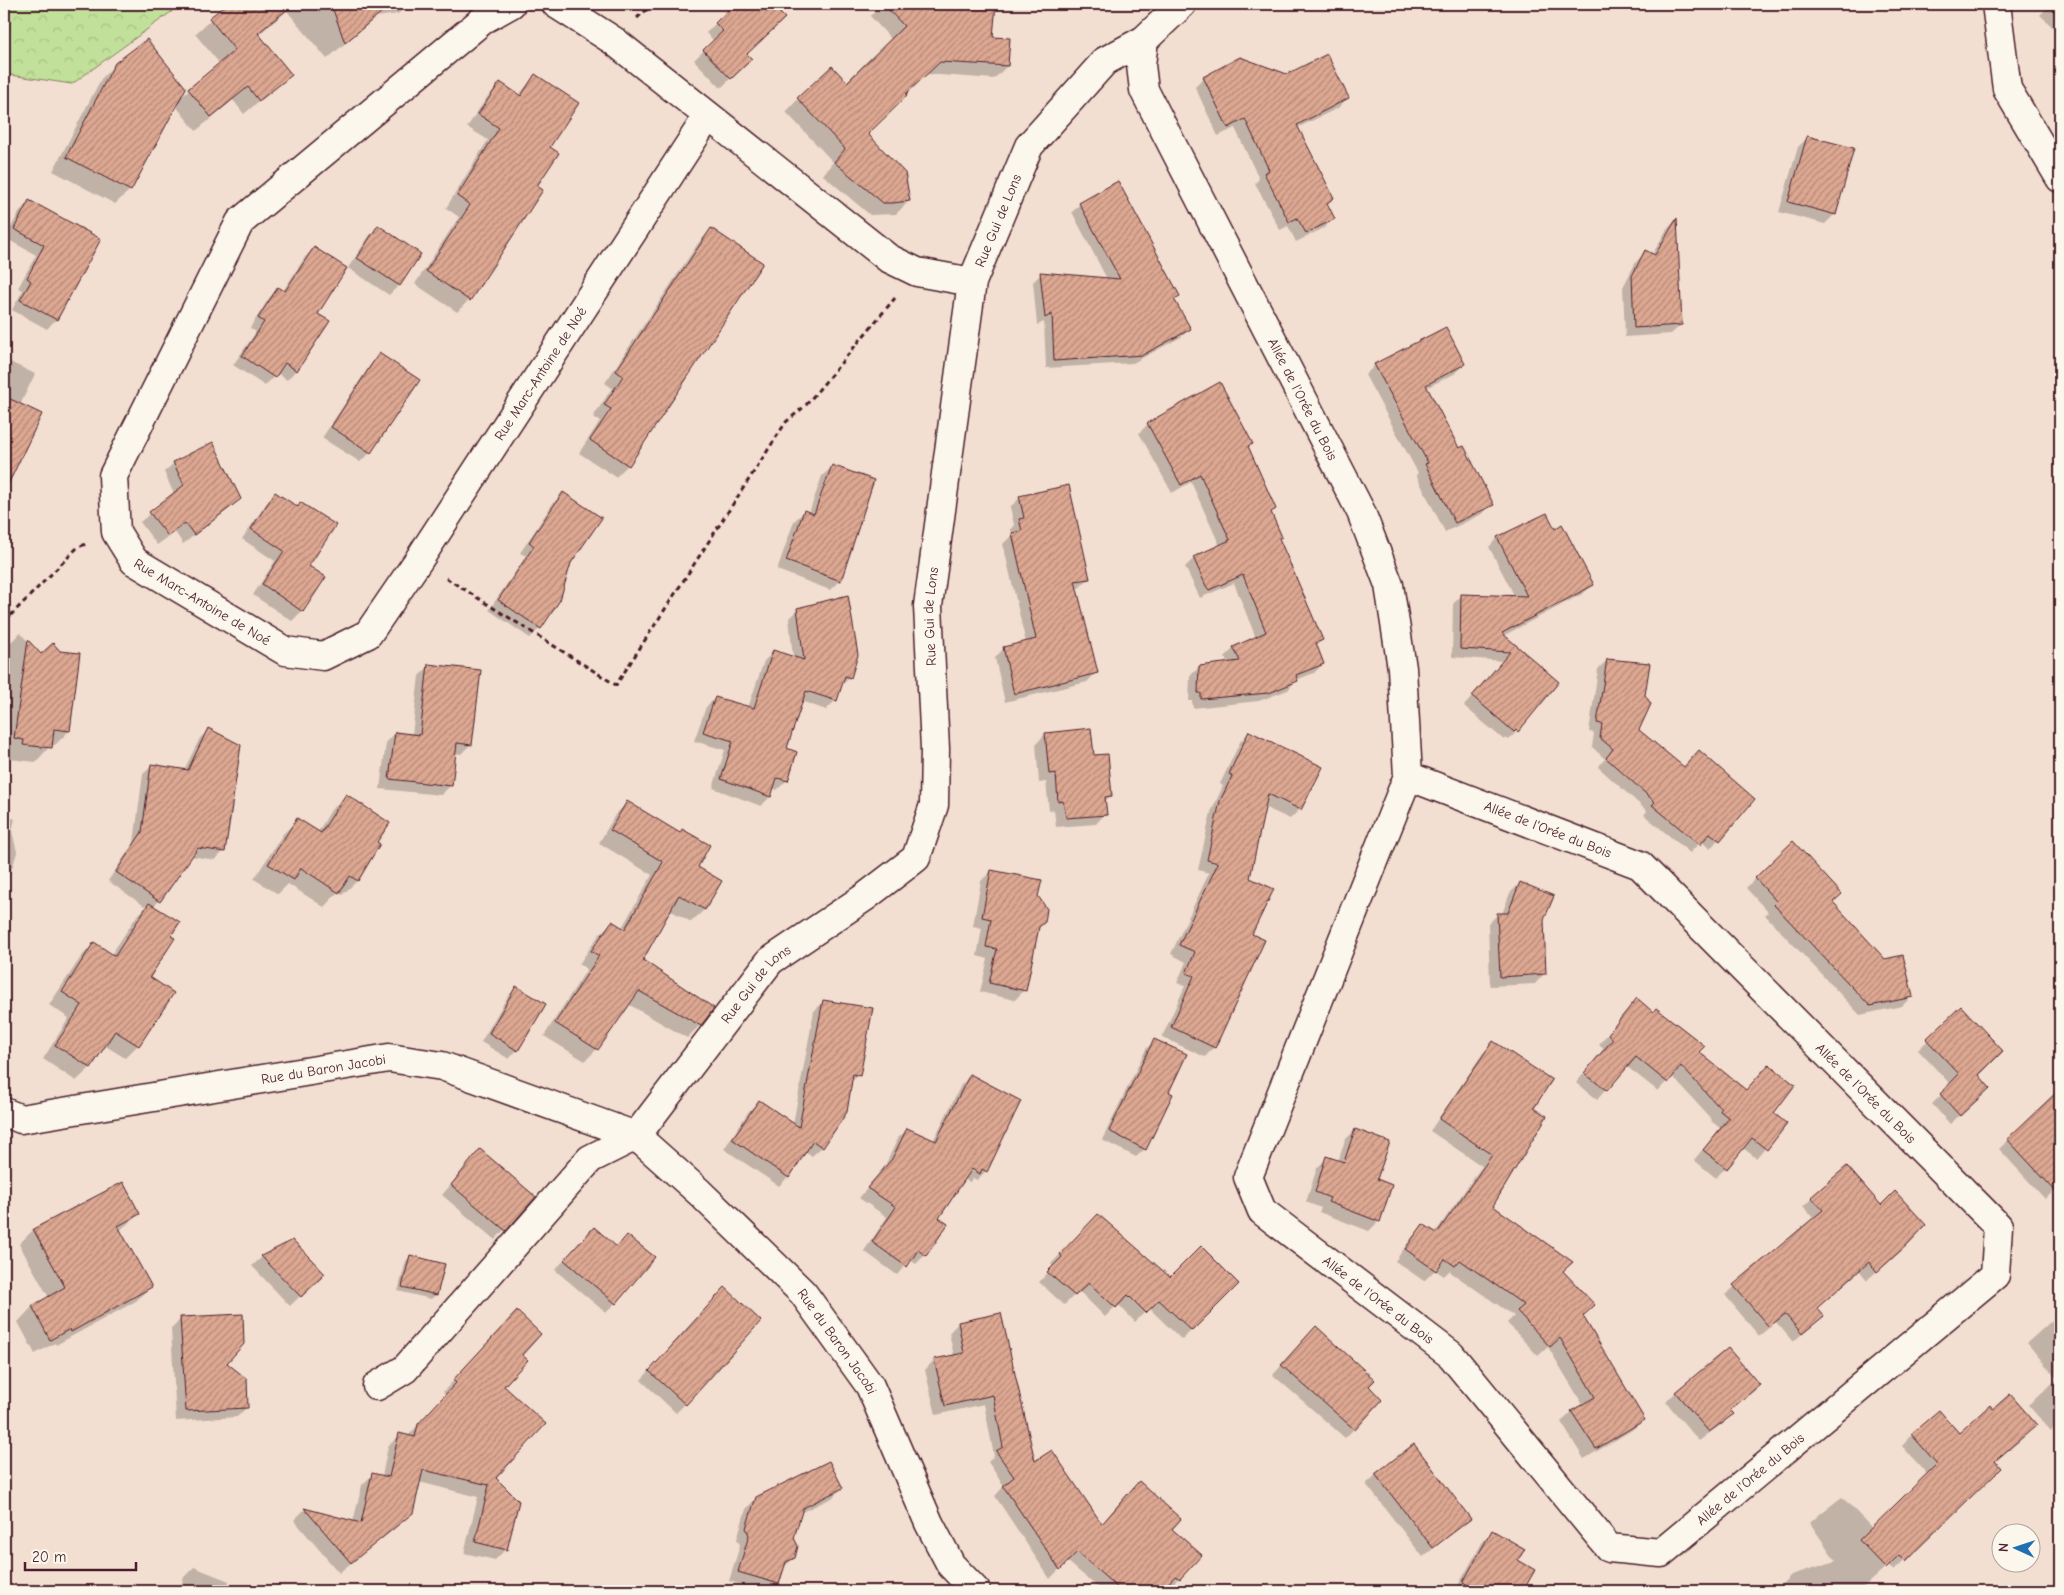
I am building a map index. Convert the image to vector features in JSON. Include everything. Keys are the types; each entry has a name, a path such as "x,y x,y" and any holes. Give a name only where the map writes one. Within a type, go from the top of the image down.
{"street":[{"name":"Rue Marc-Antoine de Noé","path":"511,4 484,19 240,222 113,476 116,532 134,561 285,650 323,656 368,634 708,116"},
{"path":"556,4 614,41 888,258 917,272 972,282"},
{"path":"1996,4 2007,89 2060,178"},
{"name":"Rue Gui de Lons","path":"636,1136 770,961 865,897 916,858 934,805 934,749 928,606 972,282 1030,146 1105,61 1144,40 1176,5"},
{"name":"Allée de l'Orée du Bois","path":"1144,40 1141,65 1144,90 1362,512 1389,585 1402,668 1408,776 1248,1177 1262,1211 1451,1355 1609,1548 1661,1553 1995,1275 1998,1226 1640,865 1408,776"},
{"name":"Rue du Baron Jacobi","path":"4,1112 21,1119 389,1058 442,1066 636,1136 699,1192 803,1293 870,1386 929,1523 951,1565 976,1591"},
{"path":"378,1386 405,1370 590,1158 636,1136"}],"path":[{"path":"418,560 616,685 786,422 806,405 917,272"},
{"path":"4,622 78,547 116,532"}],"green space":[{"path":"4,4 182,4 72,84 4,74"}],"building":[{"path":"227,4 294,4 258,33 292,75 259,101 248,87 211,117 188,89 235,50 209,18"},
{"path":"331,4 391,4 345,43"},
{"path":"735,4 771,4 785,18 747,54 752,59 731,79 703,50 723,31 715,23"},
{"path":"883,4 996,4 993,37 1010,38 1008,66 940,62 868,134 905,173 910,201 892,203 883,203 834,162 845,149 797,98 832,66 847,82 904,26"},
{"path":"147,39 186,88 131,191 66,157 115,63"},
{"path":"1327,54 1349,98 1297,125 1334,198 1327,203 1335,219 1306,233 1297,218 1289,222 1264,173 1269,170 1245,119 1228,128 1203,77 1240,57 1287,74"},
{"path":"535,74 579,103 550,147 559,153 537,186 543,190 470,301 426,271 470,205 457,196 499,128 478,114 500,82 521,96"},
{"path":"1807,136 1854,148 1836,215 1788,202"},
{"path":"1118,181 1180,296 1174,299 1191,329 1143,355 1054,361 1052,314 1045,318 1040,272 1120,279 1079,203"},
{"path":"29,200 101,239 57,320 20,300 31,281 27,278 44,245 14,229"},
{"path":"1677,218 1682,325 1634,328 1632,276 1645,250 1655,255"},
{"path":"378,225 421,254 400,286 357,258"},
{"path":"711,228 763,263 629,466 590,440 611,409 604,405 623,376 616,371"},
{"path":"314,247 347,268 318,314 330,321 297,371 285,363 275,378 242,356 264,322 258,318 278,287 285,291"},
{"path":"1446,327 1465,364 1426,385 1459,448 1464,446 1494,505 1455,523 1425,464 1428,463 1374,364"},
{"path":"379,353 420,380 371,453 331,427"},
{"path":"1220,382 1253,444 1248,446 1276,509 1271,512 1282,537 1279,538 1323,640 1316,643 1324,664 1296,675 1298,681 1269,693 1201,699 1201,693 1198,693 1199,666 1240,661 1233,647 1266,632 1243,575 1209,590 1206,586 1193,557 1230,540 1200,474 1181,485 1147,423"},
{"path":"4,396 42,414 4,493"},
{"path":"213,442 241,499 194,535 185,523 168,536 149,512 184,485 173,462"},
{"path":"832,465 874,480 841,581 786,561 804,510 814,514"},
{"path":"1069,485 1090,579 1075,581 1098,673 1014,694 1003,647 1036,639 1012,533 1022,531 1019,519 1024,518 1019,496"},
{"path":"275,492 298,507 300,502 336,525 309,566 326,577 303,612 262,584 284,551 251,529"},
{"path":"563,492 602,518 571,563 560,600 541,629 498,600 534,546 529,542"},
{"path":"1547,513 1555,529 1562,524 1594,585 1502,633 1559,682 1518,732 1516,730 1514,732 1472,696 1510,652 1460,649 1461,594 1527,596 1497,537"},
{"path":"848,595 858,655 851,678 845,676 837,701 806,691 787,748 797,752 788,781 777,778 771,797 721,779 733,741 703,732 715,697 754,708 773,650 804,660 797,608"},
{"path":"28,640 41,654 53,643 60,651 80,653 70,731 54,729 52,748 23,745 24,740 14,738"},
{"path":"1607,659 1650,663 1645,695 1651,704 1639,730 1684,767 1699,750 1755,799 1720,841 1710,833 1700,845 1652,805 1655,802 1606,758 1613,749 1600,738 1602,724 1597,723"},
{"path":"428,664 481,670 472,745 457,743 452,786 389,779 395,732 420,735"},
{"path":"208,728 241,745 225,852 198,848 160,902 116,872 142,832 151,764 188,770"},
{"path":"1091,728 1094,755 1108,754 1112,796 1105,797 1107,815 1066,818 1063,801 1058,802 1056,773 1049,774 1045,733"},
{"path":"1249,731 1323,767 1301,810 1268,794 1250,878 1274,889 1252,934 1265,940 1215,1048 1171,1027 1194,976 1186,973 1195,952 1179,945 1218,863 1207,860 1220,801 1232,776 1229,774"},
{"path":"346,794 390,823 377,842 380,844 358,881 350,876 339,893 301,868 294,880 268,864 297,818 321,833"},
{"path":"627,801 680,833 682,829 710,845 698,867 722,881 705,910 679,895 643,960 714,1008 701,1026 639,991 598,1050 555,1023 599,956 591,951 612,921 625,929 663,862 610,830"},
{"path":"1793,841 1842,894 1833,902 1885,959 1903,955 1913,997 1870,1006 1774,905 1777,902 1755,878"},
{"path":"991,870 1042,880 1038,896 1047,909 1045,922 1039,927 1026,991 989,983 997,949 986,947 991,919 982,917"},
{"path":"1520,882 1554,896 1544,920 1546,974 1500,977 1497,913 1508,913"},
{"path":"149,903 180,922 171,936 175,938 150,977 174,993 139,1046 115,1031 91,1068 55,1045 82,1005 62,992 94,942 115,956"},
{"path":"516,986 546,1004 518,1051 489,1033"},
{"path":"1637,998 1653,1012 1656,1008 1705,1046 1699,1052 1746,1090 1769,1064 1795,1085 1774,1113 1787,1124 1767,1150 1752,1138 1727,1169 1703,1150 1729,1118 1720,1111 1721,1109 1681,1066 1668,1083 1636,1057 1607,1091 1584,1073 1613,1039 1608,1034"},
{"path":"823,1000 873,1008 860,1076 853,1074 847,1112 823,1148 813,1141 789,1178 732,1139 759,1100 799,1127"},
{"path":"1961,1006 2003,1051 1979,1075 1990,1088 1960,1116 1940,1094 1959,1074 1926,1039"},
{"path":"1154,1039 1187,1054 1169,1092 1173,1094 1146,1150 1109,1131"},
{"path":"1493,1041 1552,1080 1534,1108 1547,1116 1493,1206 1573,1262 1563,1271 1595,1305 1583,1316 1645,1420 1596,1449 1571,1411 1595,1397 1560,1338 1550,1347 1517,1311 1524,1305 1460,1260 1455,1266 1445,1259 1436,1271 1405,1249 1423,1224 1437,1233 1492,1155 1439,1119"},
{"path":"970,1074 1021,1101 987,1172 982,1169 980,1174 972,1169 939,1218 948,1224 926,1256 918,1250 907,1267 872,1242 896,1207 867,1188 892,1159 907,1128 936,1141"},
{"path":"2060,1089 2060,1196 2007,1139"},
{"path":"1355,1129 1390,1142 1377,1179 1392,1185 1380,1222 1328,1202 1330,1198 1315,1192 1326,1156 1344,1162"},
{"path":"480,1149 536,1197 506,1231 451,1185"},
{"path":"1847,1166 1881,1205 1895,1191 1926,1225 1877,1272 1869,1262 1817,1308 1824,1316 1802,1334 1785,1314 1769,1327 1733,1285 1823,1210 1811,1197"},
{"path":"123,1182 140,1214 118,1226 152,1287 71,1332 70,1329 50,1340 32,1306 65,1287 33,1229"},
{"path":"1098,1214 1170,1277 1201,1246 1239,1284 1192,1331 1159,1300 1146,1313 1128,1295 1116,1308 1089,1283 1075,1296 1047,1272 1062,1257 1060,1254"},
{"path":"594,1227 617,1247 627,1235 655,1257 616,1304 564,1260"},
{"path":"293,1240 325,1274 301,1297 261,1256"},
{"path":"410,1255 445,1264 437,1295 402,1287"},
{"path":"725,1287 761,1321 686,1405 649,1371"},
{"path":"517,1311 541,1334 522,1355 528,1360 504,1386 546,1424 496,1478 519,1501 507,1550 475,1542 489,1485 423,1470 413,1513 351,1563 304,1508 361,1523 372,1473 389,1477 399,1433 415,1437 418,1424 456,1383 453,1380"},
{"path":"1001,1313 1035,1461 1052,1450 1102,1524 1139,1481 1181,1519 1172,1529 1202,1555 1180,1579 1175,1576 1161,1591 1121,1591 1077,1552 1060,1570 1003,1486 1014,1477 996,1451 1003,1447 993,1395 945,1406 934,1359 964,1353 958,1322"},
{"path":"243,1314 244,1344 227,1363 247,1379 248,1408 186,1411 180,1317"},
{"path":"1316,1326 1375,1380 1369,1386 1382,1400 1355,1430 1281,1365"},
{"path":"1728,1348 1760,1385 1730,1410 1734,1414 1709,1432 1675,1392"},
{"path":"2010,1394 2037,1425 1995,1461 2001,1468 1905,1561 1899,1555 1886,1568 1859,1540 1937,1464 1911,1434 1939,1410 1959,1433 1990,1405 1993,1409"},
{"path":"1414,1444 1471,1519 1433,1548 1375,1474"},
{"path":"829,1461 843,1488 803,1508 794,1538 798,1546 795,1558 786,1562 779,1584 738,1572 749,1535 746,1528 756,1497"},
{"path":"1492,1530 1525,1549 1518,1560 1535,1570 1523,1591 1478,1591 1463,1582"}]}
